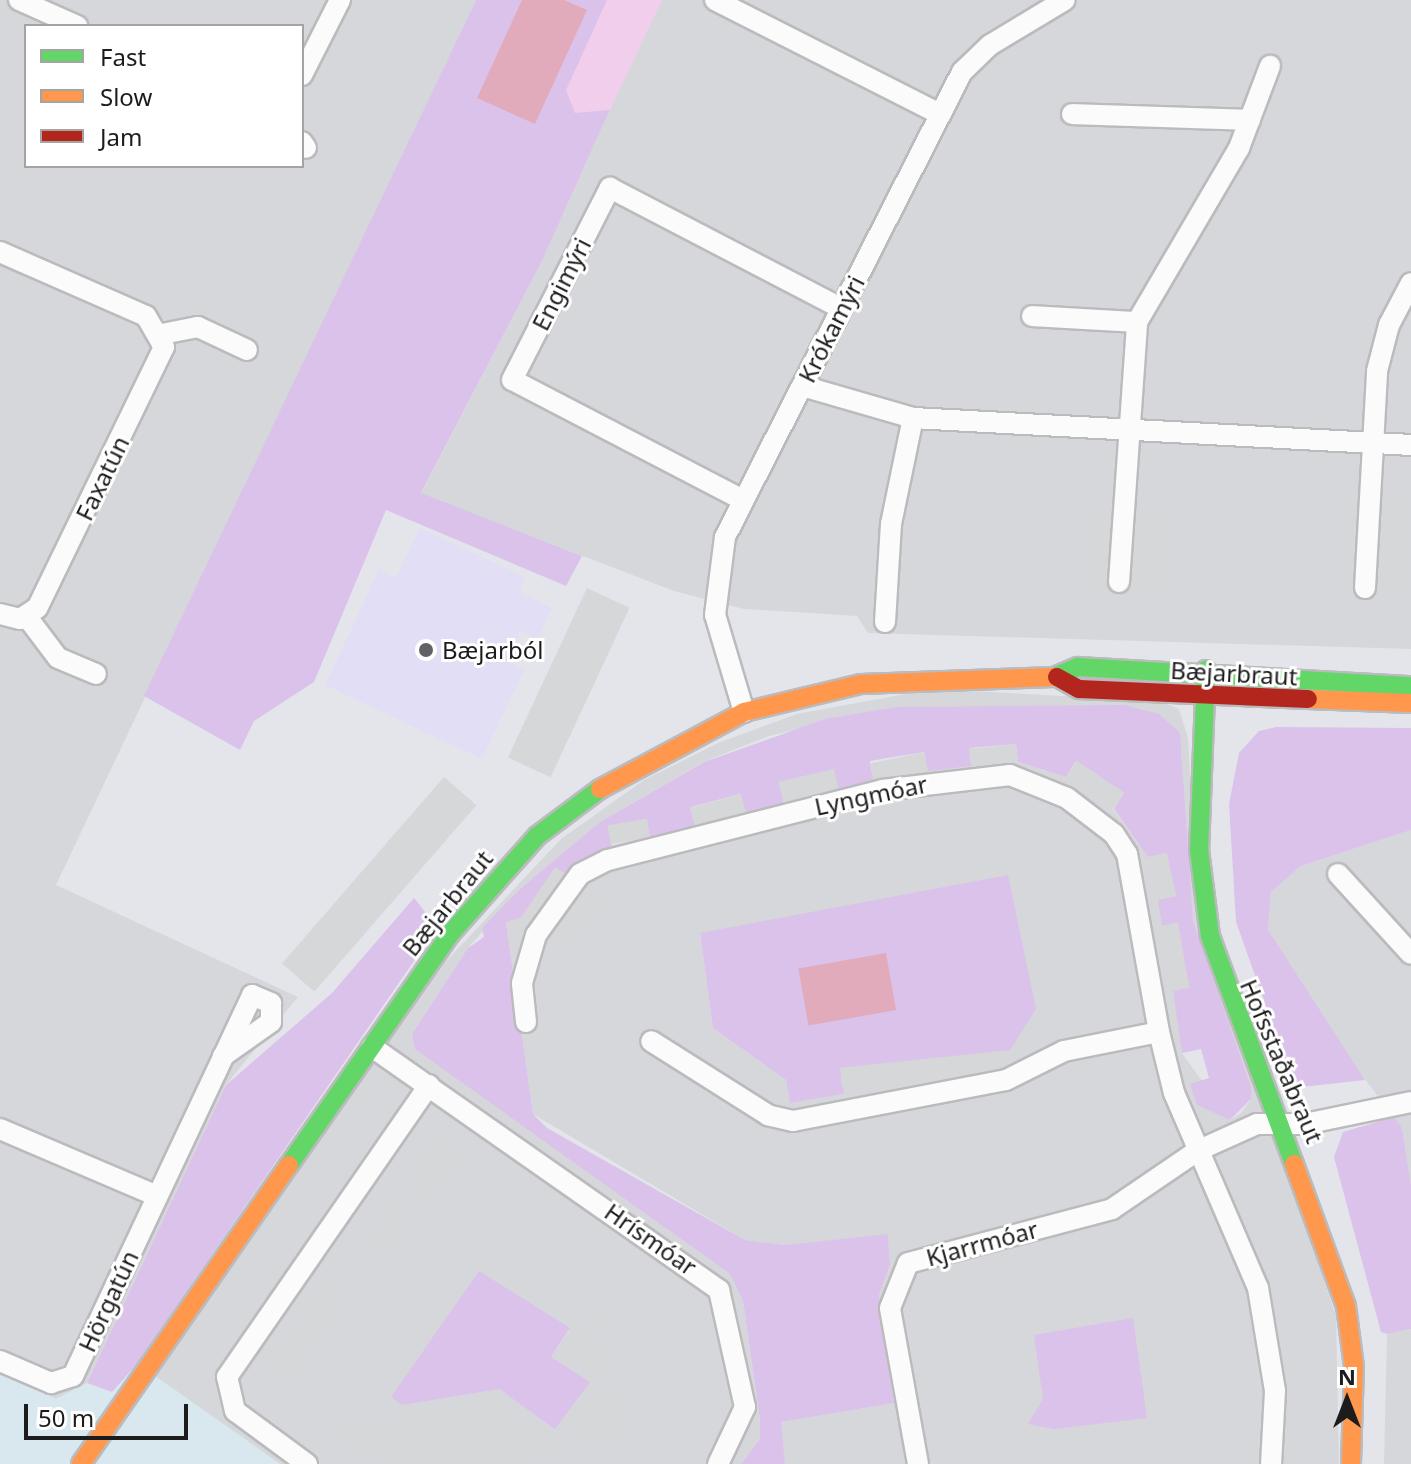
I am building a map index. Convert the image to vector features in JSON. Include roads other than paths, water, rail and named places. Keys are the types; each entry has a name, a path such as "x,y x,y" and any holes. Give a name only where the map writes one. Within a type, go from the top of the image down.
{"street":[{"path":"19,0 73,24"},
{"path":"304,71 340,0"},
{"path":"715,0 940,114"},
{"name":"Krókamýri","path":"744,712 715,615 718,555 743,500 940,114 978,54 1065,0"},
{"path":"1119,582 1137,322 1250,120 1270,66"},
{"path":"1072,114 1250,120"},
{"name":"Engimýri","path":"743,500 512,380 610,188 841,308"},
{"path":"0,252 146,316 162,334 198,327 247,350"},
{"path":"1365,588 1377,371 1389,325 1411,283"},
{"path":"1032,316 1137,322"},
{"name":"Faxatún","path":"27,617 164,355 162,334"},
{"path":"802,386 913,418 1127,433 1411,445"},
{"path":"885,622 891,524 913,418"},
{"path":"0,614 27,617 58,658 96,674"},
{"name":"Bæjarbraut","path":"81,1464 451,933 537,836 607,782 744,712 861,684 1057,677 1078,667 1206,670 1411,686"},
{"name":"Hofsstaðabraut","path":"1206,670 1199,850 1210,936 1281,1122 1346,1306 1354,1367 1351,1464"},
{"name":"Bæjarbraut","path":"1057,677 1079,689 1411,703"},
{"name":"Lyngmóar","path":"526,1022 529,950 589,868 882,790 1010,775 1067,798 1121,844 1159,1032 1197,1151"},
{"path":"1338,874 1411,954"},
{"path":"651,1041 768,1115 793,1121 1006,1080 1064,1051 1159,1032"},
{"name":"Hrísmóar","path":"372,1047 719,1290 745,1407 718,1464"},
{"name":"Hörgatún","path":"0,1361 67,1383 223,1056"},
{"path":"307,1464 235,1411 227,1377 429,1085"},
{"name":"Kjarrmóar","path":"918,1464 890,1308 899,1272 927,1257 1112,1209 1197,1151 1231,1132 1411,1102"},
{"path":"0,1129 157,1196"},
{"path":"1197,1151 1258,1288 1275,1391 1271,1464"}],"place":[{"name":"Bæjarból","path":"426,650"}]}
